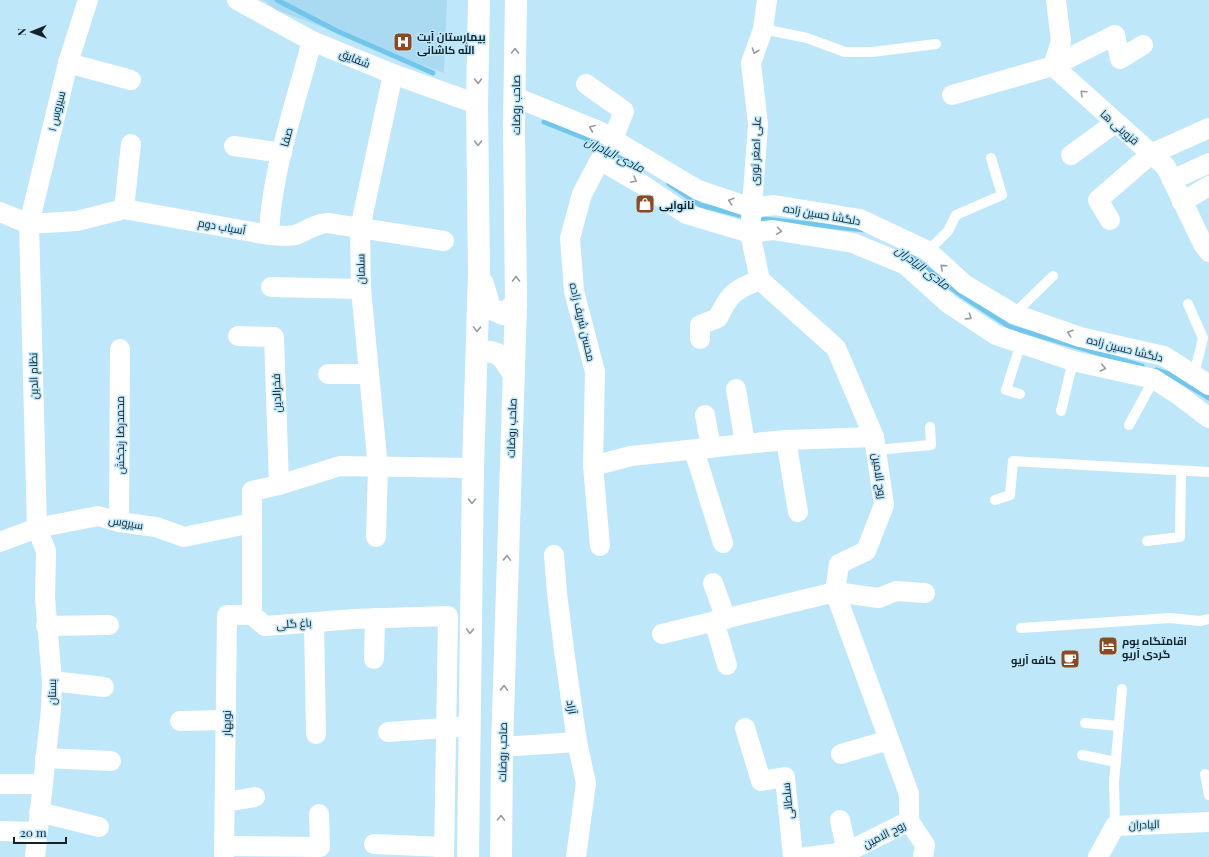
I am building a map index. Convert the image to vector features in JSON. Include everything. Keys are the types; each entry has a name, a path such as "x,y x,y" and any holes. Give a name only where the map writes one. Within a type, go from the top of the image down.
{"street":[{"name":"سیروس ۱","path":"29,224 68,63 88,0"},
{"name":"شقایق","path":"237,0 312,40 393,74 477,104"},
{"path":"468,857 473,468 479,273 477,104 479,0"},
{"name":"صاحب روضات","path":"501,857 502,747 516,304 516,0"},
{"name":"علی اصغر نوری","path":"750,233 758,125 751,63 763,29 767,0"},
{"path":"1053,66 1061,41 1056,0"},
{"path":"952,96 1053,66 1115,35 1120,59 1143,45"},
{"name":"صفا","path":"269,235 270,218 282,153 312,40"},
{"path":"68,63 131,80"},
{"name":"قزوینی ها","path":"1053,66 1166,167 1203,244 1209,252"},
{"name":"سلمان","path":"376,537 378,468 361,289 360,228 393,74"},
{"path":"586,84 624,111 613,139"},
{"name":"دلگشا حسین زاده","path":"515,97 599,131 698,190 752,208 774,205 860,219 928,251 964,284 1014,314 1080,337 1164,356 1201,380"},
{"path":"1071,155 1115,123"},
{"path":"1110,220 1098,200 1151,154 1209,128"},
{"path":"124,209 131,144"},
{"path":"234,146 282,153"},
{"name":"محسن شریف زاده","path":"600,546 593,466 595,372 574,291 570,238 582,194 600,160 643,185 686,214"},
{"path":"1172,180 1209,163"},
{"path":"1182,202 1209,186"},
{"path":"698,190 686,214 750,233 773,230 853,243 906,265 949,304 996,335 1073,361 1154,379 1209,418"},
{"name":"آسیاب دوم","path":"0,212 29,224 77,221 124,209 269,235 287,236 298,234 317,224 328,223 444,240"},
{"name":"نظام الدین","path":"29,224 37,528"},
{"path":"700,338 700,324 718,318 724,304 740,287 760,280 750,233"},
{"path":"479,273 490,308 504,314 516,304"},
{"name":"روح الامین","path":"760,280 836,348 875,444 884,505 866,551 838,564 835,592 909,794 909,821 847,855"},
{"path":"271,287 361,289"},
{"name":"فخرالدین","path":"238,336 274,337 280,485"},
{"name":"محمدرضا رنجکش","path":"119,522 120,349"},
{"path":"476,352 491,350 504,358 513,374"},
{"path":"328,374 369,374"},
{"path":"736,389 745,444"},
{"path":"705,415 703,449 723,543"},
{"path":"593,466 631,456 786,440 875,444"},
{"path":"786,440 798,512"},
{"path":"252,615 252,491 280,485 340,466 378,468 473,468"},
{"name":"سیروس","path":"0,542 37,528 98,516 119,522 156,526 184,537 252,523"},
{"name":"بستان","path":"35,857 51,709 52,681 46,626 46,551 37,528"},
{"name":"آزاد","path":"554,555 558,607 578,742 586,783 576,857"},
{"path":"713,583 727,665"},
{"path":"662,634 835,592 879,598 896,591 925,593"},
{"name":"نوبهار","path":"224,852 227,615 252,615"},
{"name":"باغ گلی","path":"252,615 265,626 375,618 448,616 444,852"},
{"path":"374,659 375,618"},
{"path":"314,622 316,734"},
{"path":"46,626 109,625"},
{"path":"52,681 104,687"},
{"path":"180,721 226,720"},
{"path":"388,732 469,727"},
{"name":"سلطانی","path":"745,728 761,781 785,777 793,857"},
{"path":"841,754 889,740"},
{"path":"502,747 578,742"},
{"path":"45,758 111,761"},
{"path":"0,784 42,784"},
{"path":"225,802 255,797"},
{"path":"39,812 99,827"},
{"path":"224,852 320,847 319,814"},
{"path":"806,857 847,855 840,820"},
{"path":"909,821 925,845 923,857"},
{"name":"الیادران","path":"1098,857 1115,826 1209,822"},
{"path":"0,831 37,832"},
{"path":"374,844 444,852"}],"lane":[{"path":"763,29 807,38 845,52 872,52 936,44"},
{"path":"928,251 948,232 956,215 1002,195 991,158"},
{"path":"1014,314 1053,276"},
{"path":"1188,304 1203,338 1201,380"},
{"path":"1020,394 1006,390 1021,343"},
{"path":"1061,411 1073,361"},
{"path":"1129,425 1154,379"},
{"path":"875,444 932,445 930,428"},
{"path":"995,500 1010,495 1013,461 1209,472"},
{"path":"1147,541 1180,537 1181,471"},
{"path":"1021,628 1170,618 1200,621 1209,619"},
{"path":"1115,826 1114,782 1122,689"},
{"path":"1085,723 1119,726"},
{"path":"1082,755 1116,762"},
{"path":"1205,774 1209,795"}],"shaded area":[{"name":"بیمارستان آیت الله کاشانی","path":"263,0 447,0 444,73 277,10"}],"waterway":[{"name":"مادی الیادران","path":"277,0 337,31 433,73"},
{"name":"مادی الیادران","path":"544,122 592,141 640,167"},
{"name":"مادی الیادران","path":"669,184 700,205 747,217"},
{"name":"مادی الیادران","path":"755,218 864,230"},
{"name":"مادی الیادران","path":"903,250 962,296 1010,327 1142,366"},
{"name":"مادی الیادران","path":"1156,370 1169,374 1209,398"}],"place":[{"name":"بیمارستان آیت الله کاشانی","path":"403,42"},
{"name":"نانوایی","path":"645,204"},
{"name":"اقامتگاه بوم گردی آریو","path":"1108,646"},
{"name":"کافه آریو","path":"1070,659"}]}
